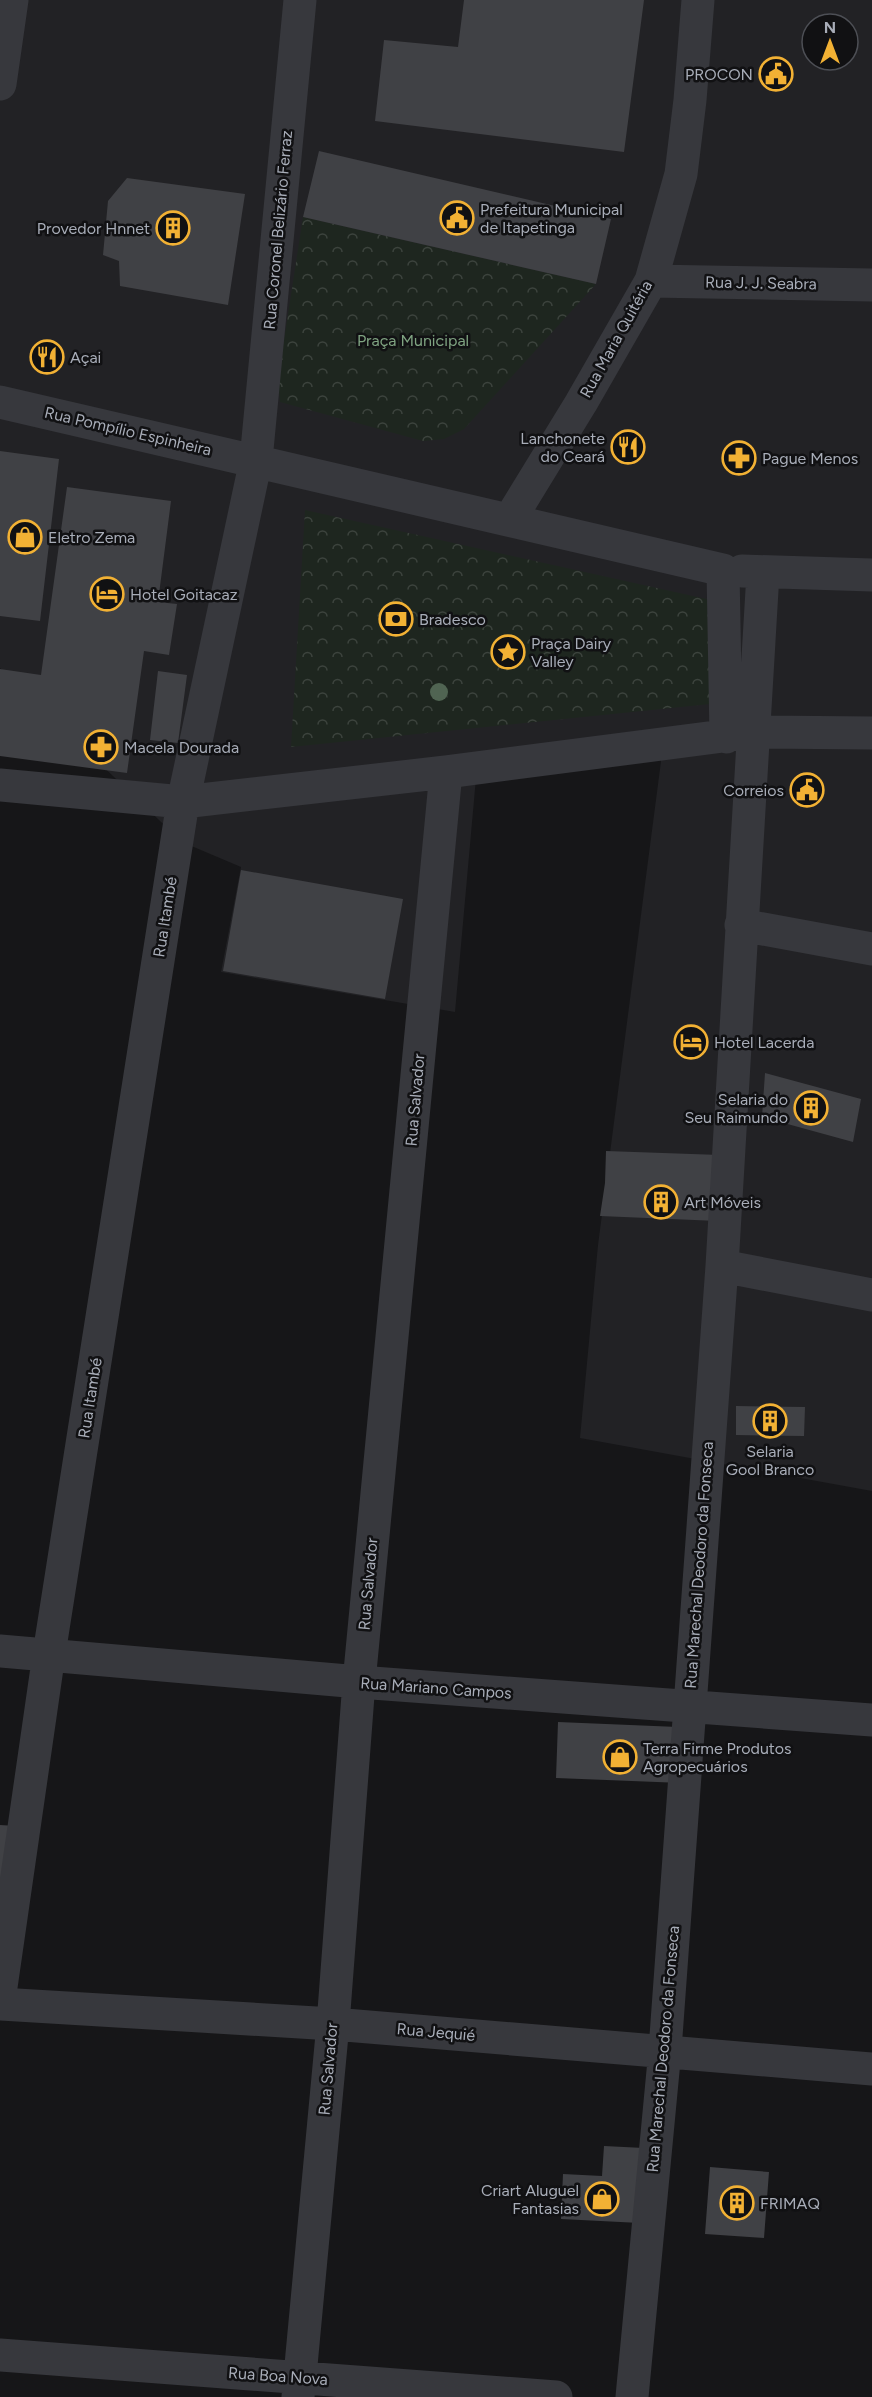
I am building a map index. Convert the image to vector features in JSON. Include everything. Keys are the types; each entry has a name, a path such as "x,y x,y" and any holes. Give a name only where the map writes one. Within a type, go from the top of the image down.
{"street":[{"path":"0,84 12,0"},
{"name":"Rua Coronel Belizário Ferraz","path":"256,460 300,0"},
{"name":"Rua Maria Quitéria","path":"510,519 581,403 651,281 681,174 698,0"},
{"name":"Rua J. J. Seabra","path":"651,281 872,285"},
{"name":"Rua Pompílio Espinheira","path":"0,402 256,460"},
{"path":"183,802 256,460 723,570 872,575"},
{"path":"723,570 740,734"},
{"path":"740,734 763,573"},
{"path":"0,785 183,802 446,772 740,734 872,733"},
{"name":"Rua Marechal Deodoro da Fonseca","path":"632,2397 665,2050 688,1707 722,1266 741,925 740,734"},
{"name":"Rua Salvador","path":"298,2387 333,2024 359,1682 446,772"},
{"name":"Rua Itambé","path":"0,1994 49,1654 183,802"},
{"path":"741,925 872,950"},
{"path":"722,1266 872,1295"},
{"name":"Rua Mariano Campos","path":"0,1651 359,1682 872,1720"},
{"name":"Rua Jequié","path":"0,2004 333,2024 872,2069"},
{"name":"Rua Boa Nova","path":"0,2355 298,2387 556,2397"}],"shaded area":[{"path":"0,0 872,0 872,1491 580,1438 598,1245 663,746 476,778 455,1012 221,972 241,867 182,842 0,668"}],"green space":[{"name":"Praça Municipal","path":"303,217 596,284 464,429 444,439 423,441 280,402 278,379"},
{"name":"Praça Dairy Valley","path":"305,510 720,602 720,703 291,747"}],"building":[{"path":"464,0 644,0 624,152 375,121 384,40 458,47"},
{"name":"Prefeitura Municipal de Itapetinga","path":"319,151 611,219 596,284 303,217"},
{"name":"Provedor Hnnet","path":"127,178 245,194 228,305 120,286 119,261 103,255 108,201"},
{"name":"Eletro Zema","path":"0,451 59,459 40,621 0,616"},
{"path":"67,487 171,501 158,602 177,604 169,655 144,651 127,773 0,756 0,669 41,675"},
{"path":"158,671 187,675 178,743 150,740"},
{"path":"241,870 403,899 385,999 223,971"},
{"name":"Selaria do Seu Raimundo","path":"765,1073 861,1099 853,1142 762,1117"},
{"path":"606,1151 720,1155 718,1221 600,1216 605,1183"},
{"name":"Selaria Gool Branco","path":"736,1406 805,1407 804,1436 736,1435"},
{"name":"Terra Firme Produtos Agropecuários","path":"558,1722 678,1727 682,1783 556,1778"},
{"path":"0,1825 16,1826 0,1883"},
{"name":"Criart Aluguel Fantasias","path":"604,2146 644,2148 640,2223 561,2219 563,2174 602,2176"},
{"name":"FRIMAQ","path":"710,2167 769,2172 764,2238 705,2234"}],"place":[{"name":"PROCON","path":"776,74"},
{"name":"Prefeitura Municipal de Itapetinga","path":"457,218"},
{"name":"Provedor Hnnet","path":"173,228"},
{"name":"Açai","path":"47,357"},
{"name":"Lanchonete do Ceará","path":"628,447"},
{"name":"Pague Menos","path":"739,458"},
{"name":"Eletro Zema","path":"25,537"},
{"name":"Hotel Goitacaz","path":"107,594"},
{"name":"Bradesco","path":"396,619"},
{"name":"Praça Dairy Valley","path":"508,652"},
{"name":"Macela Dourada","path":"101,747"},
{"name":"Correios","path":"807,790"},
{"name":"Hotel Lacerda","path":"691,1042"},
{"name":"Selaria do Seu Raimundo","path":"811,1108"},
{"name":"Art Móveis","path":"661,1202"},
{"name":"Selaria Gool Branco","path":"770,1421"},
{"name":"Terra Firme Produtos Agropecuários","path":"620,1757"},
{"name":"Criart Aluguel Fantasias","path":"602,2199"},
{"name":"FRIMAQ","path":"737,2203"}]}
